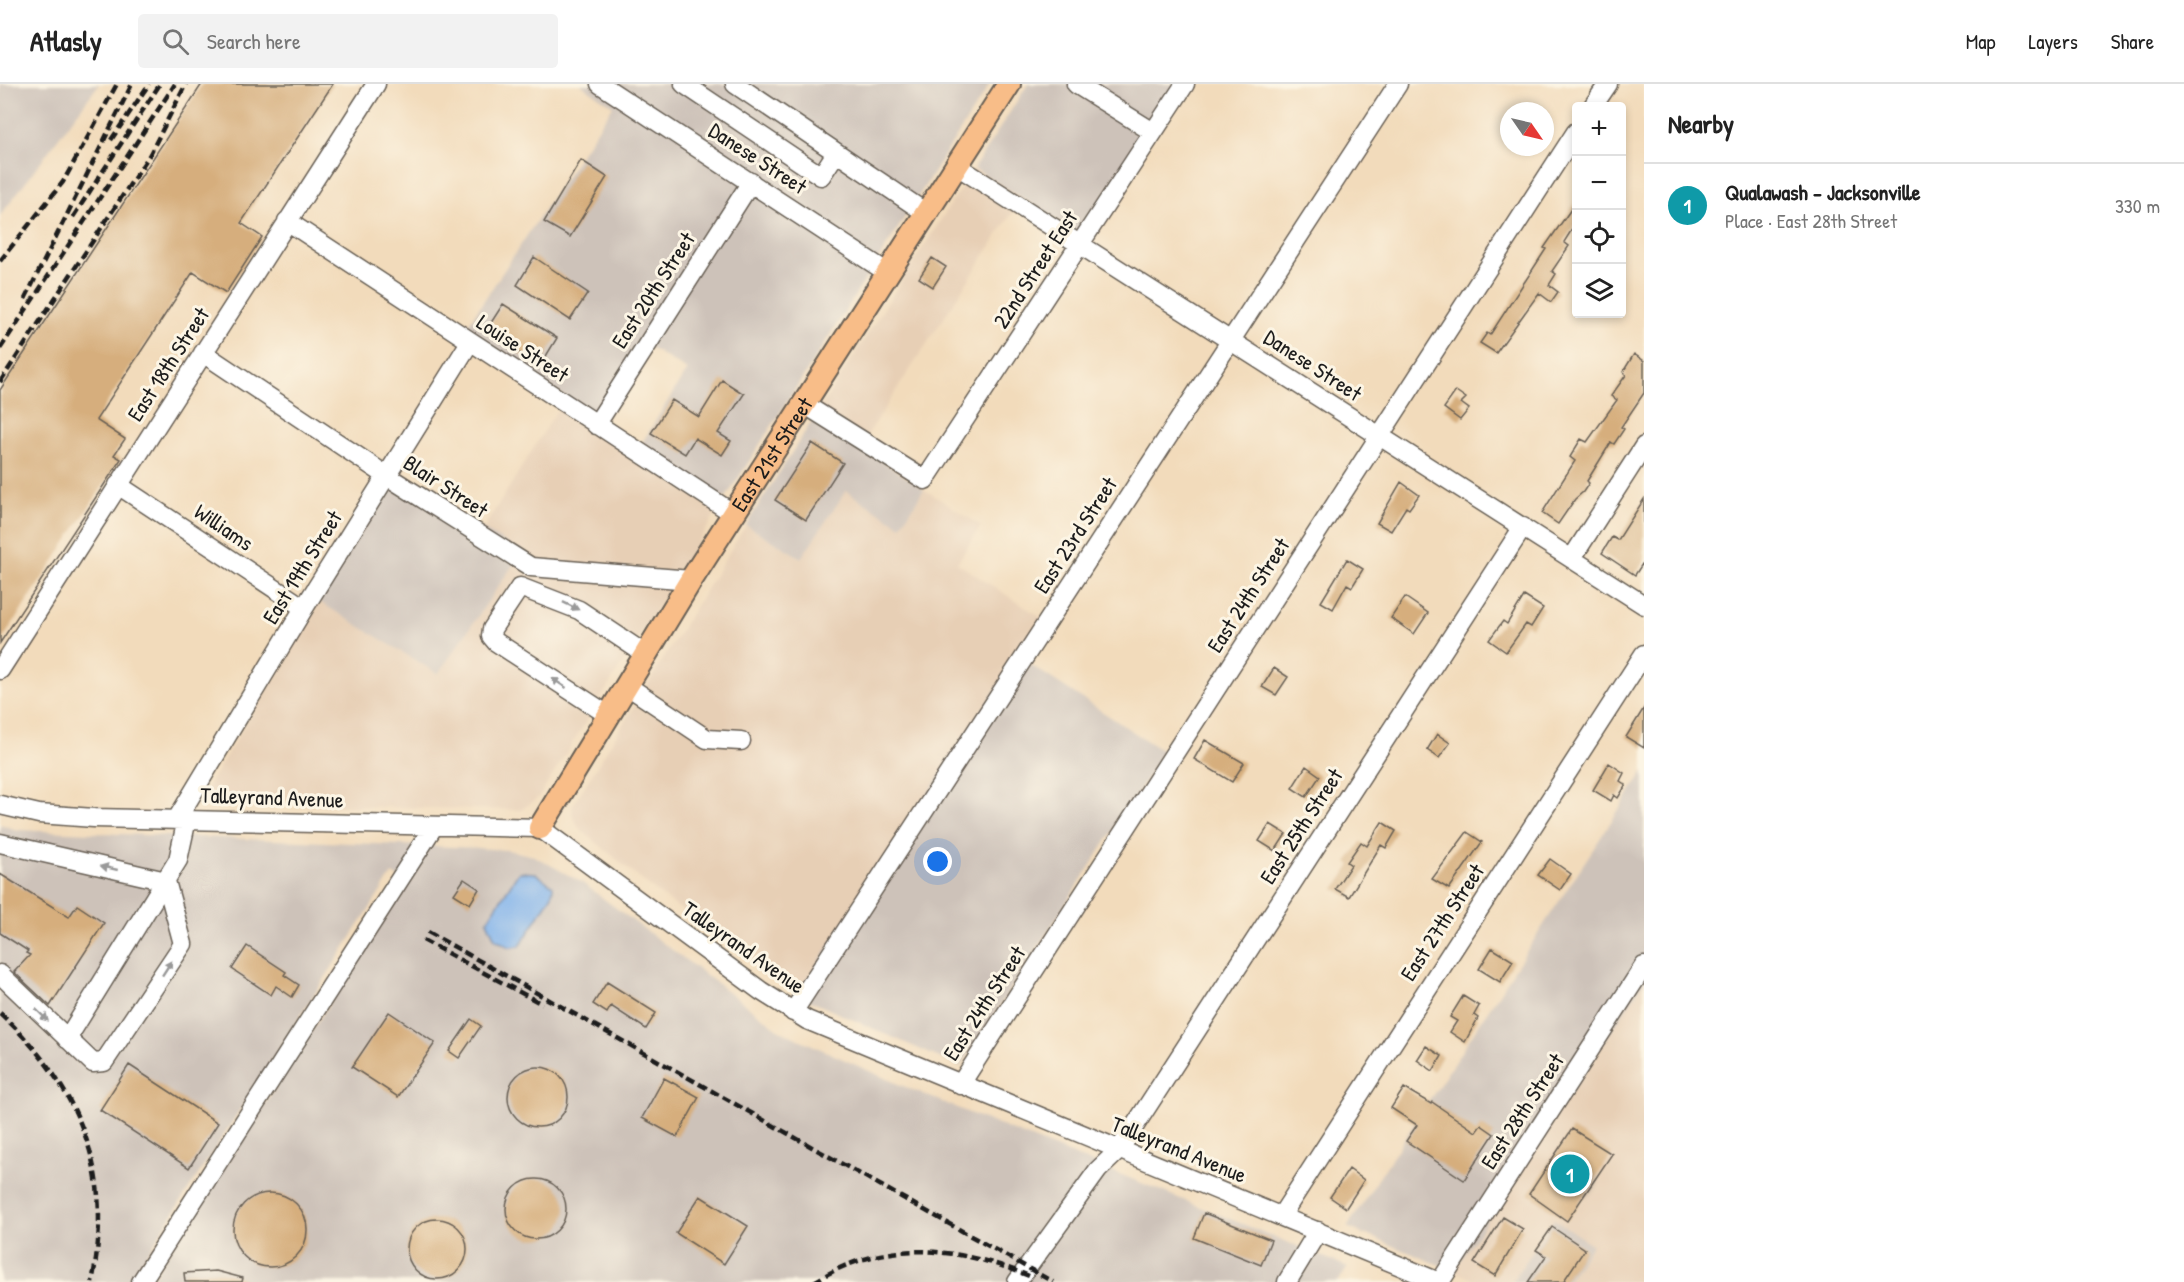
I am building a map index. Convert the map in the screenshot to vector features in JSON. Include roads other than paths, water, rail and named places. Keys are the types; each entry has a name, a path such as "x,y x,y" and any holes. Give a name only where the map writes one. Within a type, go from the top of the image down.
{"main road":[{"name":"East 21st Street","path":"540,828 645,654 1009,84"}],"street":[{"name":"East 18th Street","path":"0,670 376,84"},
{"name":"Danese Street","path":"600,84 888,273"},
{"path":"684,84 820,176 836,153"},
{"path":"735,84 926,213"},
{"path":"1076,84 1153,132"},
{"name":"22nd Street East","path":"804,404 925,480 1185,84"},
{"name":"East 23rd Street","path":"793,1012 1398,84"},
{"path":"1596,102 1608,84"},
{"name":"East 24th Street","path":"960,1084 1572,138"},
{"name":"Danese Street","path":"957,165 1644,604"},
{"name":"East 20th Street","path":"596,425 751,182"},
{"name":"Louise Street","path":"287,221 734,514"},
{"name":"East 19th Street","path":"68,1039 178,860 182,819 304,608 470,342"},
{"name":"Blair Street","path":"203,353 387,476 531,567 692,580"},
{"path":"1572,558 1644,446"},
{"name":"Williams","path":"118,485 304,608"},
{"name":"East 25th Street","path":"1017,1282 1098,1170 1119,1150 1523,527"},
{"path":"608,715 496,642 491,636 492,630 520,587 579,610 645,654"},
{"name":"East 27th Street","path":"1281,1216 1644,654"},
{"path":"626,686 707,739 741,741"},
{"name":"Talleyrand Avenue","path":"0,805 39,814 94,818 540,828 793,1012 960,1084 1439,1282"},
{"path":"141,1282 434,826"},
{"path":"0,843 166,882 183,944 104,1062 93,1063 0,974"},
{"name":"East 28th Street","path":"1439,1282 1644,966"},
{"path":"1287,1282 1318,1231"}],"water":[{"path":"519,872 535,873 553,886 552,895 520,946 509,947 495,939 487,921"}],"railway":[{"path":"0,261 63,182 117,84"},
{"path":"25,299 132,84"},
{"path":"111,140 149,84"},
{"path":"73,217 160,84"},
{"path":"0,349 175,84"},
{"path":"0,382 150,154 186,84"},
{"path":"428,932 1053,1282"},
{"path":"423,940 542,1004"},
{"path":"0,1013 28,1042 51,1071 70,1102 85,1134 94,1168 99,1204 98,1242 92,1282"},
{"path":"814,1282 840,1268 867,1258 920,1251 974,1258 1029,1276"}],"place":[{"name":"Qualawash - Jacksonville","path":"1570,1174"}]}
